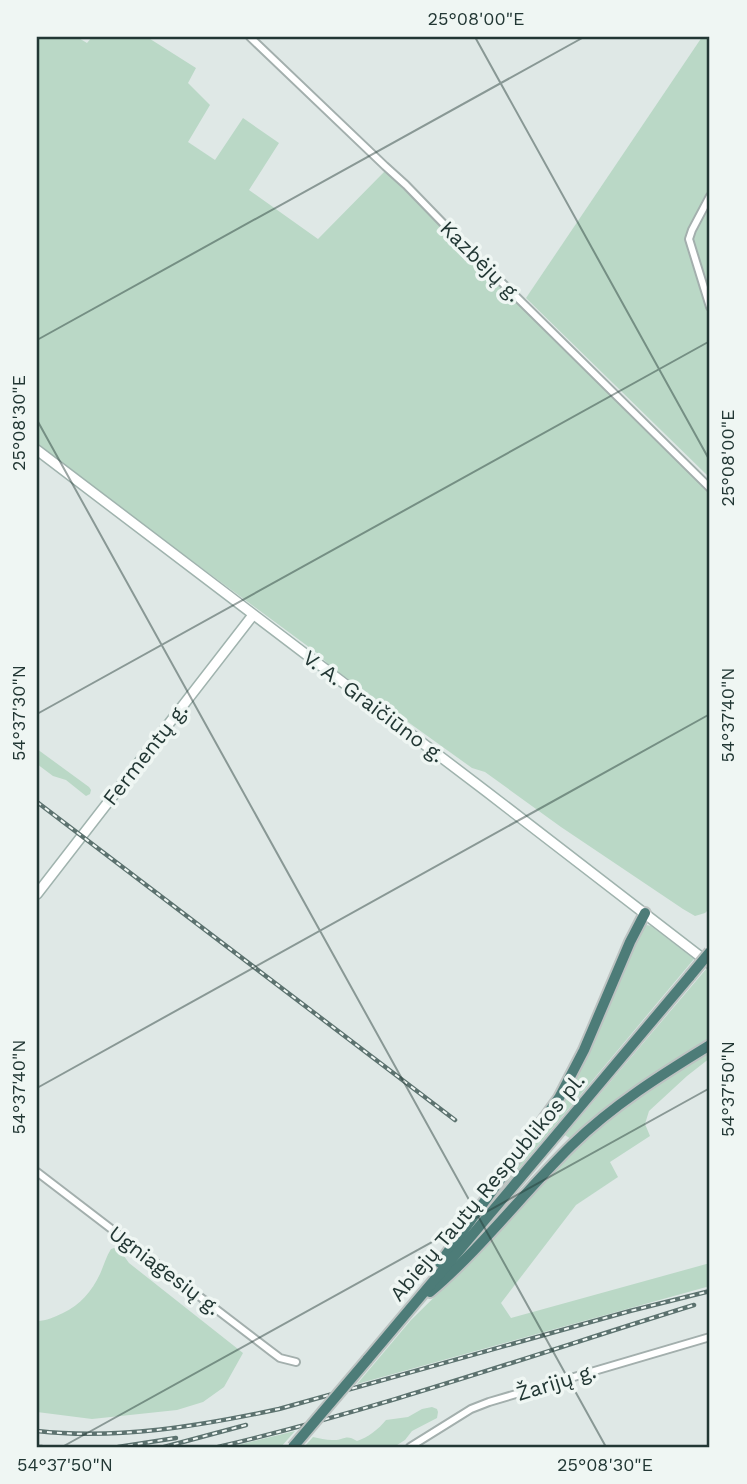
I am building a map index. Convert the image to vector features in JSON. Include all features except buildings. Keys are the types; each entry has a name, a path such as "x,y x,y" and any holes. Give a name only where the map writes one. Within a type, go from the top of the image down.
{"highway":[{"path":"419,1297 446,1254 559,1098 584,1050 630,942 645,914"},
{"name":"Abiejų Tautų Respublikos pl.","path":"293,1447 710,952"},
{"path":"407,1312 459,1265 585,1133 630,1096 710,1045"}],"main road":[{"name":"V. A. Graičiūno g.","path":"37,450 710,964"},
{"name":"Fermentų g.","path":"37,894 253,615"}],"street":[{"name":"Kazbėjų g.","path":"250,37 406,185 710,488"},
{"path":"710,196 691,230 689,239 710,307"},
{"name":"Ugniagesių g.","path":"37,1171 280,1358 296,1362"},
{"name":"Žarijų g.","path":"410,1447 471,1409 489,1402 710,1337"}],"green space":[{"path":"37,37 77,37 87,43 92,37 147,37 196,68 188,83 210,105 188,142 215,160 243,118 279,143 249,190 318,239 385,171 710,493 710,908 705,913 695,916 683,909 485,772 472,768 330,666 317,653 37,443"},
{"path":"702,37 710,37 710,478 526,298"},
{"path":"37,749 89,787 90,794 86,796 66,780 53,776 37,764"},
{"path":"647,925 694,959 500,1191 498,1190 555,1112 576,1077 640,929"},
{"path":"707,968 710,971 710,1037 625,1094 571,1139 565,1135"},
{"path":"710,1048 710,1058 649,1111 645,1124 650,1136 610,1162 618,1177 576,1205 501,1303 511,1318 710,1263 710,1286 357,1384 411,1320 465,1267 563,1160 614,1113"},
{"path":"114,1248 121,1252 129,1263 243,1353 224,1387 203,1402 177,1410 92,1419 37,1412 37,1321 57,1316 80,1302 93,1286 109,1252"},
{"path":"432,1407 437,1409 437,1418 412,1431 394,1447 304,1447 313,1437 332,1440 347,1437 357,1441 373,1433 386,1420 408,1417"},
{"path":"295,1431 281,1447 230,1447"}],"railway":[{"path":"37,802 455,1120"},
{"path":"37,1431 97,1434 158,1430 279,1409 710,1291"},
{"path":"218,1447 338,1416 694,1305"},
{"path":"164,1447 246,1425"},
{"path":"118,1447 176,1438"},
{"path":"37,1447 42,1447"}]}
